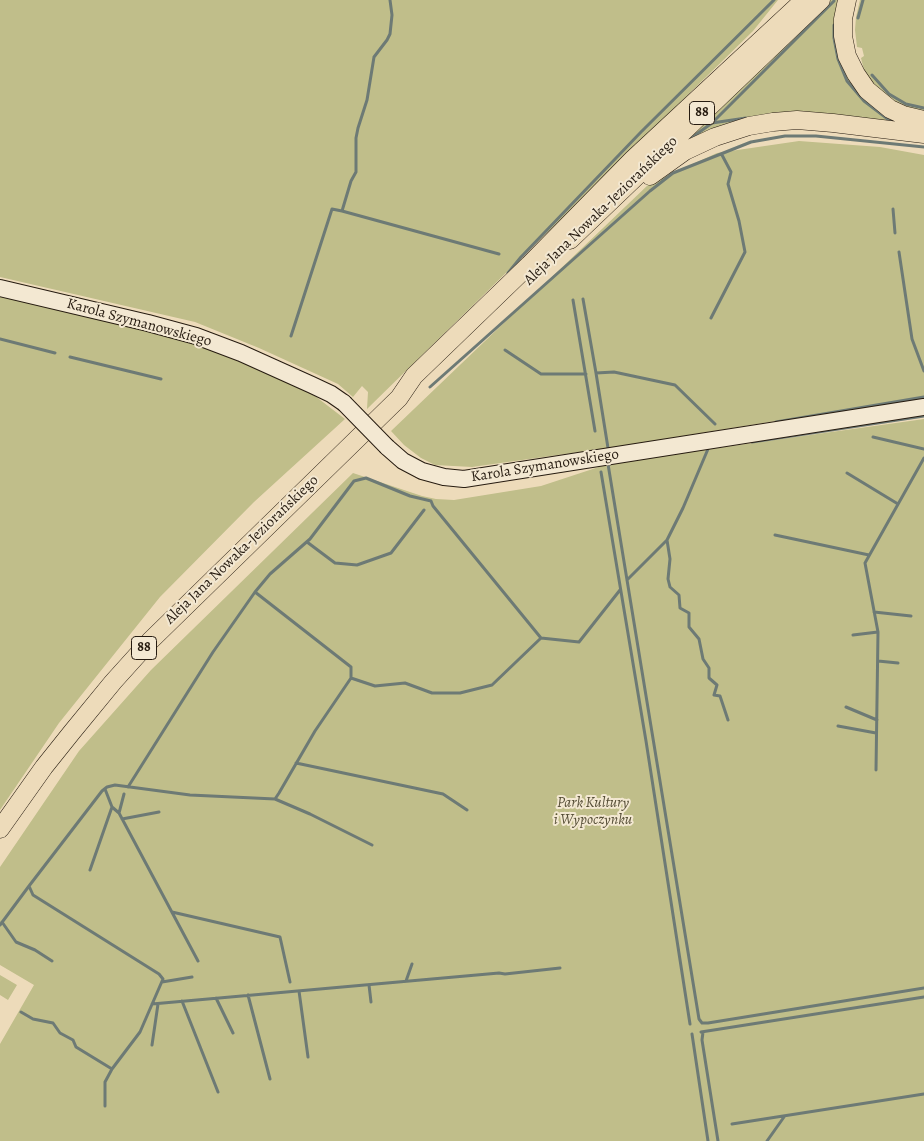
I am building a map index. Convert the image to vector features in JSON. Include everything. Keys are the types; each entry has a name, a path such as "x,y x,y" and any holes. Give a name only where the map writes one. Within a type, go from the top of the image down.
{"main road":[{"path":"708,88 788,0"},
{"name":"Aleja Jana Nowaka-Jeziorańskiego","path":"0,829 44,766 113,682 150,641 399,398 414,376 634,159 804,0"},
{"name":"Aleja Jana Nowaka-Jeziorańskiego","path":"399,398 420,385 821,0"},
{"path":"847,0 843,19 843,36 846,56 856,74 868,90 890,109 903,115 924,120"},
{"path":"584,226 685,151 715,137 749,126 797,120 924,134"}],"street":[{"name":"Karola Szymanowskiego","path":"0,288 130,318 196,336 234,350 331,394 344,403 403,461 422,471 444,477 464,479 924,407"}],"green space":[{"path":"0,0 778,0 753,31 367,409 368,392 362,386 353,397 338,384 259,348 195,322 0,277"},
{"path":"831,0 843,0 839,44 904,122 902,127 798,116 673,153"},
{"path":"860,0 924,0 924,111 901,105 883,93 872,83 864,70 861,58 864,56 862,48 857,47 855,30"},
{"path":"799,141 880,147 924,155 924,397 608,448 472,467 435,465 421,458 404,445 391,431 649,184 717,153"},
{"path":"0,292 194,342 257,366 315,396 345,419 254,502 160,597 59,723 0,810"},
{"name":"Park Kultury i Wypoczynku","path":"924,419 924,1141 0,1141 0,1044 34,985 0,965 0,867 79,751 151,670 353,473 422,496 454,500 541,486 611,463"},
{"path":"0,975 17,985 8,1000 0,995"}],"waterway":[{"path":"291,336 332,209 342,211 351,181 356,172 356,138 367,100 374,57 390,34 392,15 390,0"},
{"path":"508,273 521,257 641,132 774,0"},
{"path":"858,18 863,0"},
{"path":"687,141 712,123 834,1"},
{"path":"834,25 834,38 838,59 847,81 864,101 893,123"},
{"path":"872,75 889,94 906,104 924,108"},
{"path":"712,123 746,118"},
{"path":"430,387 650,191 673,173 751,142 785,136 816,136 924,147"},
{"path":"711,318 745,252 739,221 728,184 731,172 722,155"},
{"path":"893,209 895,233"},
{"path":"342,211 499,254"},
{"path":"899,252 912,339 924,371"},
{"path":"583,299 596,373"},
{"path":"573,300 595,431"},
{"path":"0,339 55,353"},
{"path":"505,350 541,374 586,374"},
{"path":"70,357 161,379"},
{"path":"612,450 608,448 596,373 614,372 675,385 715,424"},
{"path":"776,422 924,397"},
{"path":"752,442 924,416"},
{"path":"873,437 924,449"},
{"path":"708,449 667,540 670,559 668,579 670,587 679,595 680,608 689,613 689,627 699,639 703,659 709,668 709,678 717,685 714,695 720,696 728,720"},
{"path":"876,770 878,632 865,563 924,458"},
{"path":"610,464 608,464 699,1019 702,1023 708,1023 924,988"},
{"path":"601,472 646,741 690,1024"},
{"path":"847,473 898,504"},
{"path":"128,787 213,652 255,592 270,574 310,539 354,481 366,478 410,496 431,501 433,506 541,638 579,642 620,590"},
{"path":"307,542 335,563 357,565 391,553 424,510"},
{"path":"775,535 869,555"},
{"path":"627,580 667,540"},
{"path":"105,1106 105,1082 112,1069 140,1032 163,979 159,974 33,895 29,886 107,787 115,785 190,795 275,799 315,731 351,678 351,667 255,592"},
{"path":"874,612 911,616"},
{"path":"853,635 878,632"},
{"path":"351,678 375,686 405,683 432,693 460,693 492,685 541,638"},
{"path":"878,661 898,663"},
{"path":"846,707 877,720"},
{"path":"838,726 876,733"},
{"path":"296,763 443,794 467,810"},
{"path":"105,789 112,807 119,813 198,961"},
{"path":"119,813 124,794"},
{"path":"275,799 372,845"},
{"path":"90,870 112,807"},
{"path":"122,819 159,812"},
{"path":"0,925 29,886"},
{"path":"172,912 280,937 290,982"},
{"path":"2,922 16,942 35,950 52,961"},
{"path":"406,981 412,964"},
{"path":"152,1004 560,968"},
{"path":"162,982 192,977"},
{"path":"369,985 371,1002"},
{"path":"299,991 308,1057"},
{"path":"248,995 270,1079"},
{"path":"701,1032 924,997"},
{"path":"216,998 233,1033"},
{"path":"182,1001 218,1092"},
{"path":"152,1045 158,1004"},
{"path":"21,1012 33,1019 53,1023 60,1033 73,1040 76,1047 112,1069"},
{"path":"703,1032 702,1040 718,1141"},
{"path":"692,1034 708,1141"},
{"path":"732,1124 924,1094"},
{"path":"767,1141 784,1117"}]}
